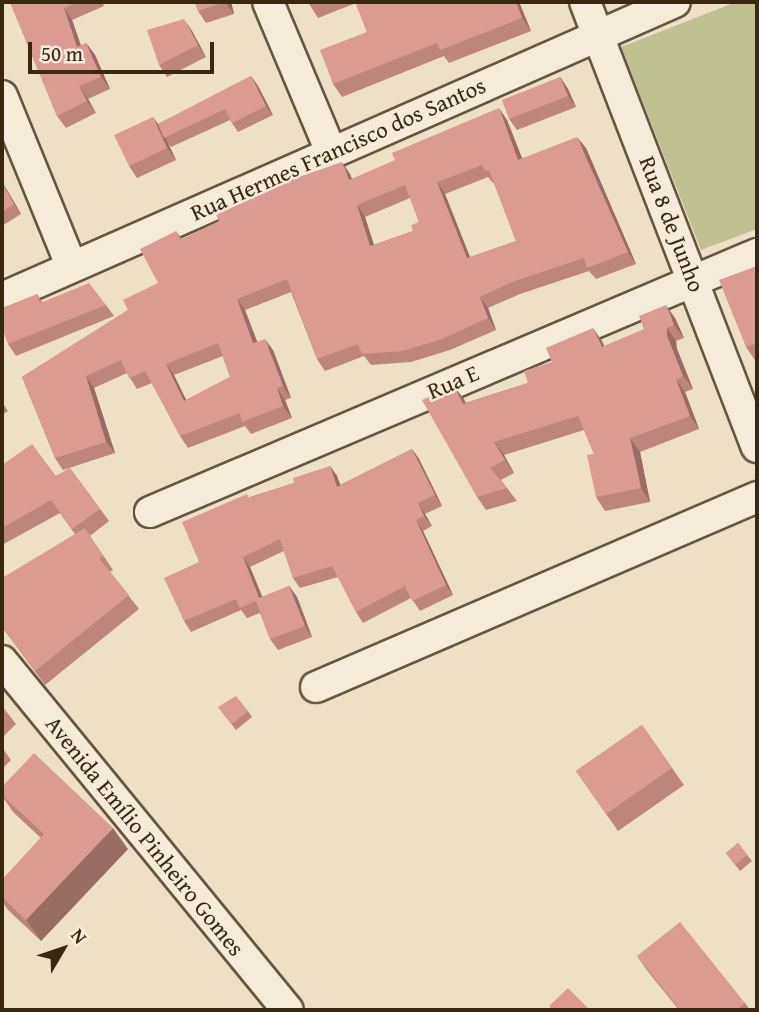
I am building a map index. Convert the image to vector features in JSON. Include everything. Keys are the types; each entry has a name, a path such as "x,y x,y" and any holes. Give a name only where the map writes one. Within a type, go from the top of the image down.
{"street":[{"path":"268,2 331,152"},
{"name":"Rua 8 de Junho","path":"585,2 694,278 757,447"},
{"name":"Rua Hermes Francisco dos Santos","path":"2,298 71,265 675,2"},
{"path":"2,96 71,265"},
{"name":"Rua E","path":"150,512 694,278 757,254"},
{"path":"316,687 757,497"},
{"name":"Avenida Emílio Pinheiro Gomes","path":"2,661 288,1010"}],"green space":[{"path":"736,2 757,2 757,229 701,250 621,47"}],"building":[{"path":"10,2 78,2 64,8 77,47 86,43 101,77 79,86 87,101 57,116"},
{"path":"195,2 225,2 198,11"},
{"path":"355,2 516,2 522,18 440,50 437,43 333,84 320,50 367,32"},
{"path":"184,19 198,45 159,65 147,30"},
{"path":"251,76 266,106 232,123 225,109 164,138 158,124"},
{"path":"560,77 568,96 509,119 502,100"},
{"path":"499,108 518,160 577,137 628,252 587,268 584,258 512,282 480,297 488,318 442,339 403,351 362,354 358,344 317,359 287,279 237,299 253,343 265,339 283,386 277,388 283,406 242,422 240,413 180,436 145,371 129,378 121,360 86,376 106,442 55,458 22,377 128,310 123,300 158,283 140,249 176,231 180,240 219,221 216,215 293,179 342,162 349,180 395,160 392,153","holes":["482,165 485,171 489,170 516,241 467,258 437,182","405,185 419,222 411,225 413,231 370,246 357,205","218,343 230,377 184,401 166,364"]},
{"path":"153,117 167,148 129,166 114,135"},
{"path":"2,183 14,204 2,212"},
{"path":"757,266 757,343 746,347 719,280"},
{"path":"89,283 106,305 8,344 2,328 2,308 37,294 40,303"},
{"path":"666,305 674,325 667,328 667,336 683,376 676,379 690,416 630,438 641,488 596,497 587,455 594,454 578,416 494,442 505,460 490,468 507,488 477,497 422,400 454,386 463,404 528,383 524,371 552,362 546,348 593,328 602,347 644,329 639,316"},
{"path":"32,444 56,476 70,468 100,509 72,529 51,500 2,528 2,465"},
{"path":"412,449 435,495 418,503 424,516 416,520 446,585 412,601 405,586 356,612 332,566 293,578 280,539 243,557 259,598 289,586 305,626 270,639 256,601 240,608 236,599 184,621 164,578 199,562 182,522 247,494 249,498 294,483 293,478 330,466 337,487"},
{"path":"85,528 103,556 99,558 129,595 35,671 2,626 2,578"},
{"path":"236,696 248,711 232,724 218,707"},
{"path":"642,725 672,768 606,814 576,771"},
{"path":"34,753 113,828 26,920 2,897 2,880 44,834 2,795 2,787"},
{"path":"738,843 747,855 735,865 726,853"},
{"path":"680,922 745,1003 736,1010 680,1010 637,956"},
{"path":"568,988 590,1010 553,1010 549,1006"}]}
